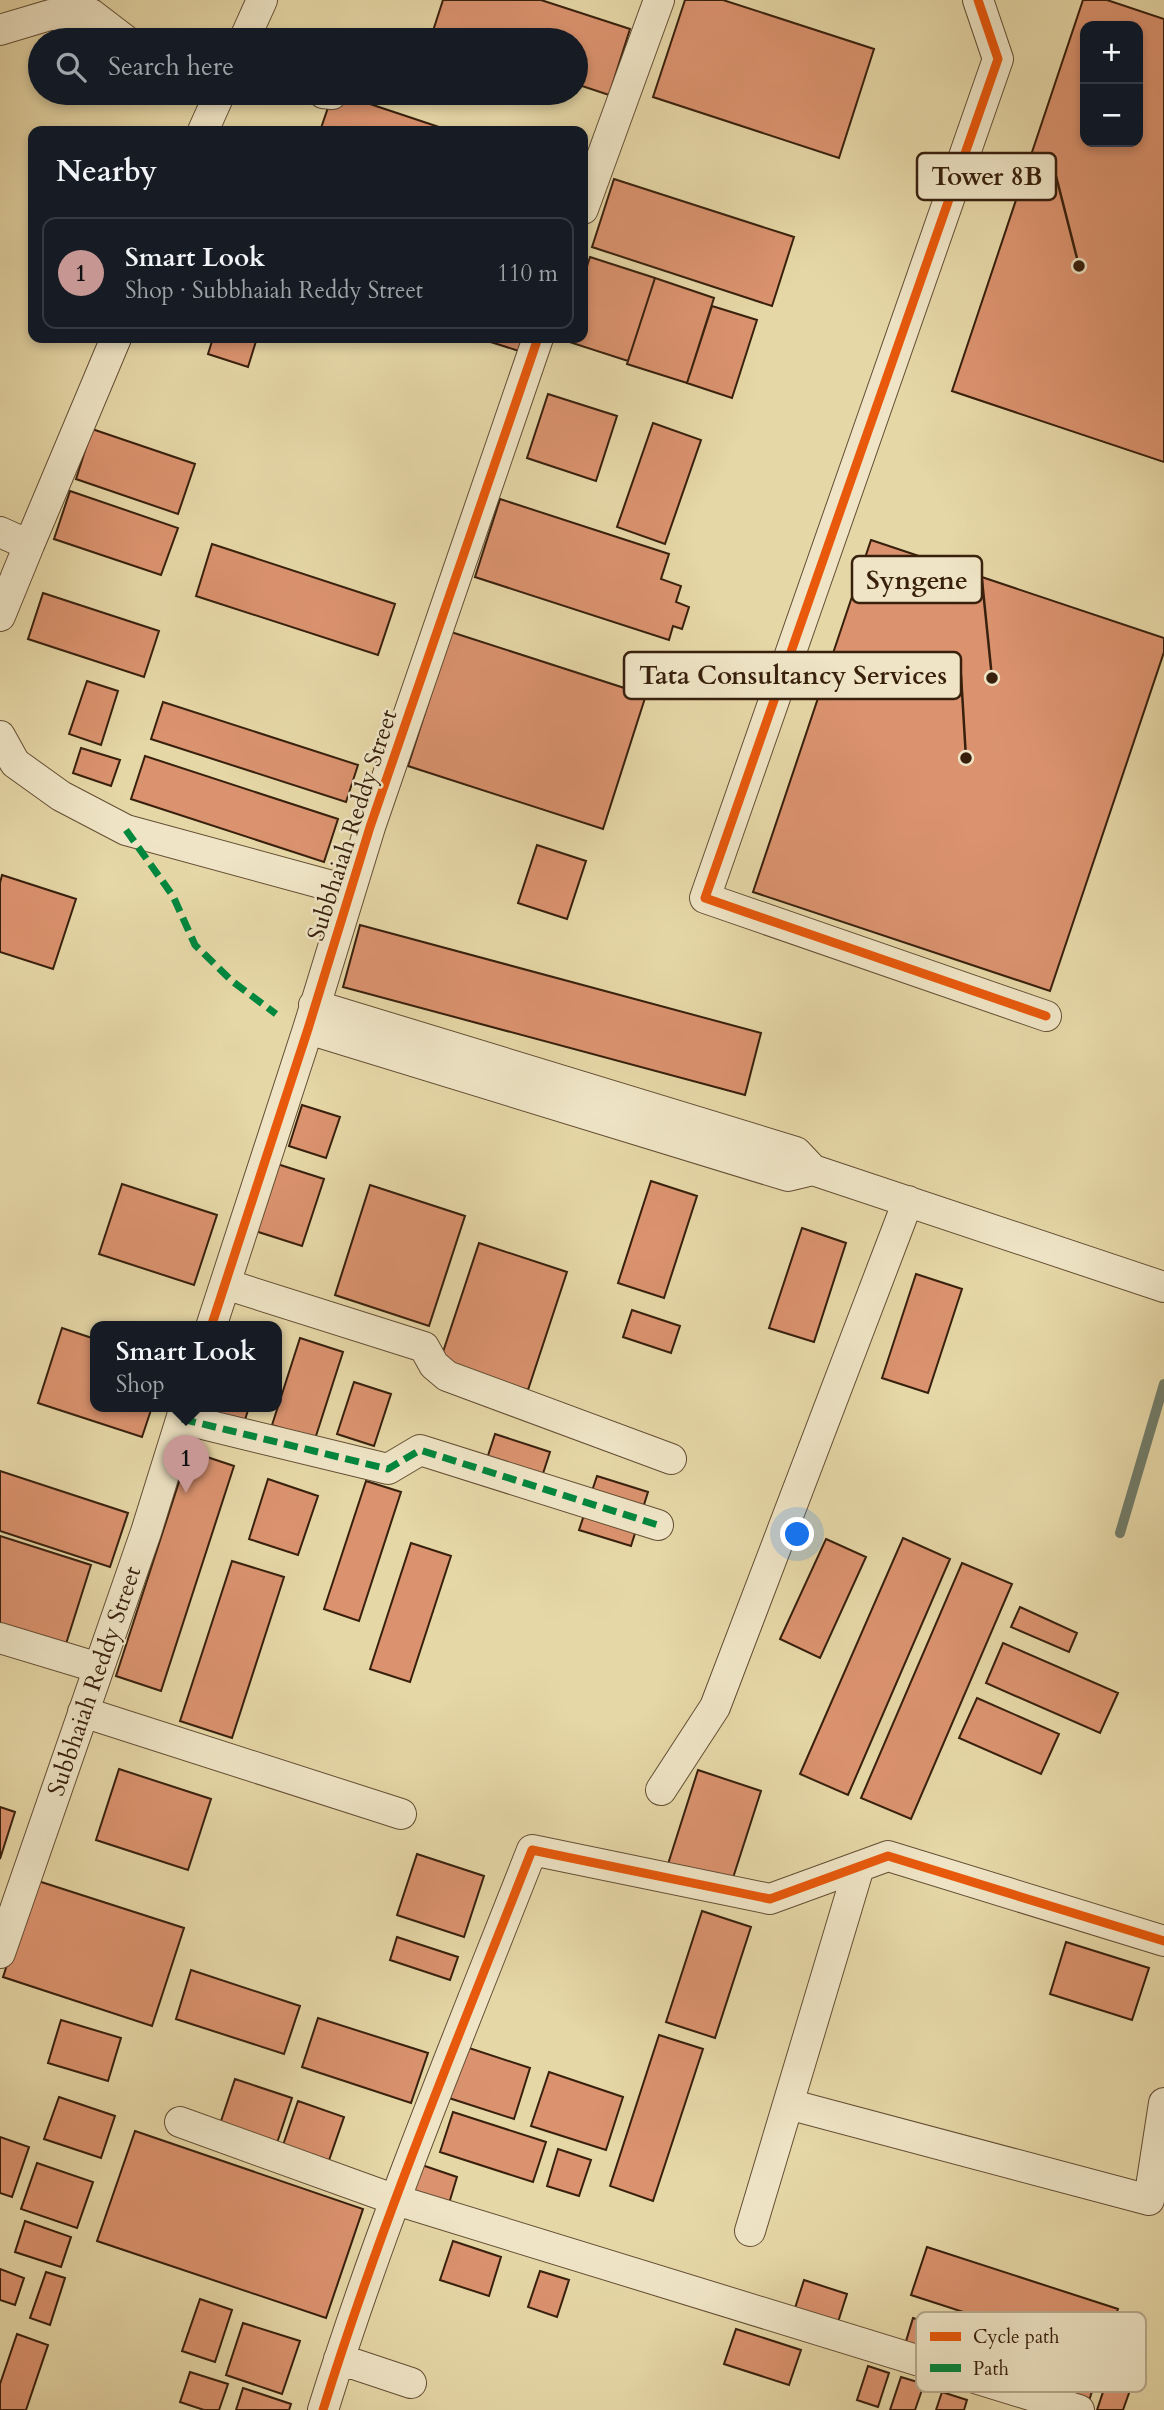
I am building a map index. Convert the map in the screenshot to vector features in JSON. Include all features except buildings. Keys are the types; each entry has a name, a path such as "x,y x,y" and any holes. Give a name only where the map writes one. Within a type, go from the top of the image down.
{"street":[{"path":"249,28 262,0"},
{"path":"588,195 659,0"},
{"path":"978,0 998,59 705,898 1046,1016"},
{"path":"0,30 50,15 91,14 109,28"},
{"path":"205,126 215,105"},
{"path":"0,617 114,343"},
{"name":"Subbhaiah Reddy Street","path":"213,1321 370,827 536,343"},
{"path":"0,532 29,545"},
{"path":"0,736 8,773 61,796 126,830 350,891"},
{"path":"311,1017 788,1176 813,1170 1164,1287"},
{"path":"662,1790 715,1707 908,1201"},
{"path":"225,1283 424,1347 434,1365 447,1376 671,1459"},
{"path":"184,1413 388,1469 420,1450 658,1525"},
{"name":"Subbhaiah Reddy Street","path":"0,1953 184,1413"},
{"path":"0,1638 99,1668"},
{"path":"83,1712 401,1814"},
{"path":"323,2410 396,2200 532,1850 770,1899 888,1856 1164,1941"},
{"path":"750,2231 859,1867"},
{"path":"788,2104 1149,2200 1164,2103"},
{"path":"180,2122 396,2200 916,2360"},
{"path":"339,2360 411,2383"},
{"path":"1021,2392 1080,2410"}],"waterway":[{"path":"1120,1533 1164,1384"}],"marked path":[{"path":"126,830 173,896 195,945 232,981 276,1014"},
{"path":"182,1419 388,1469 420,1450 658,1525"}],"cycle path":[{"path":"978,0 998,59 705,898 1046,1016"},
{"path":"213,1321 308,1029 370,827 536,343"},
{"path":"323,2410 396,2198 532,1850 770,1899 888,1856 1164,1941"}],"place":[{"name":"Tower 8B","path":"1079,266"},
{"name":"Syngene","path":"992,678"},
{"name":"Tata Consultancy Services","path":"966,758"},
{"name":"Smart Look","path":"186,1493"}]}
